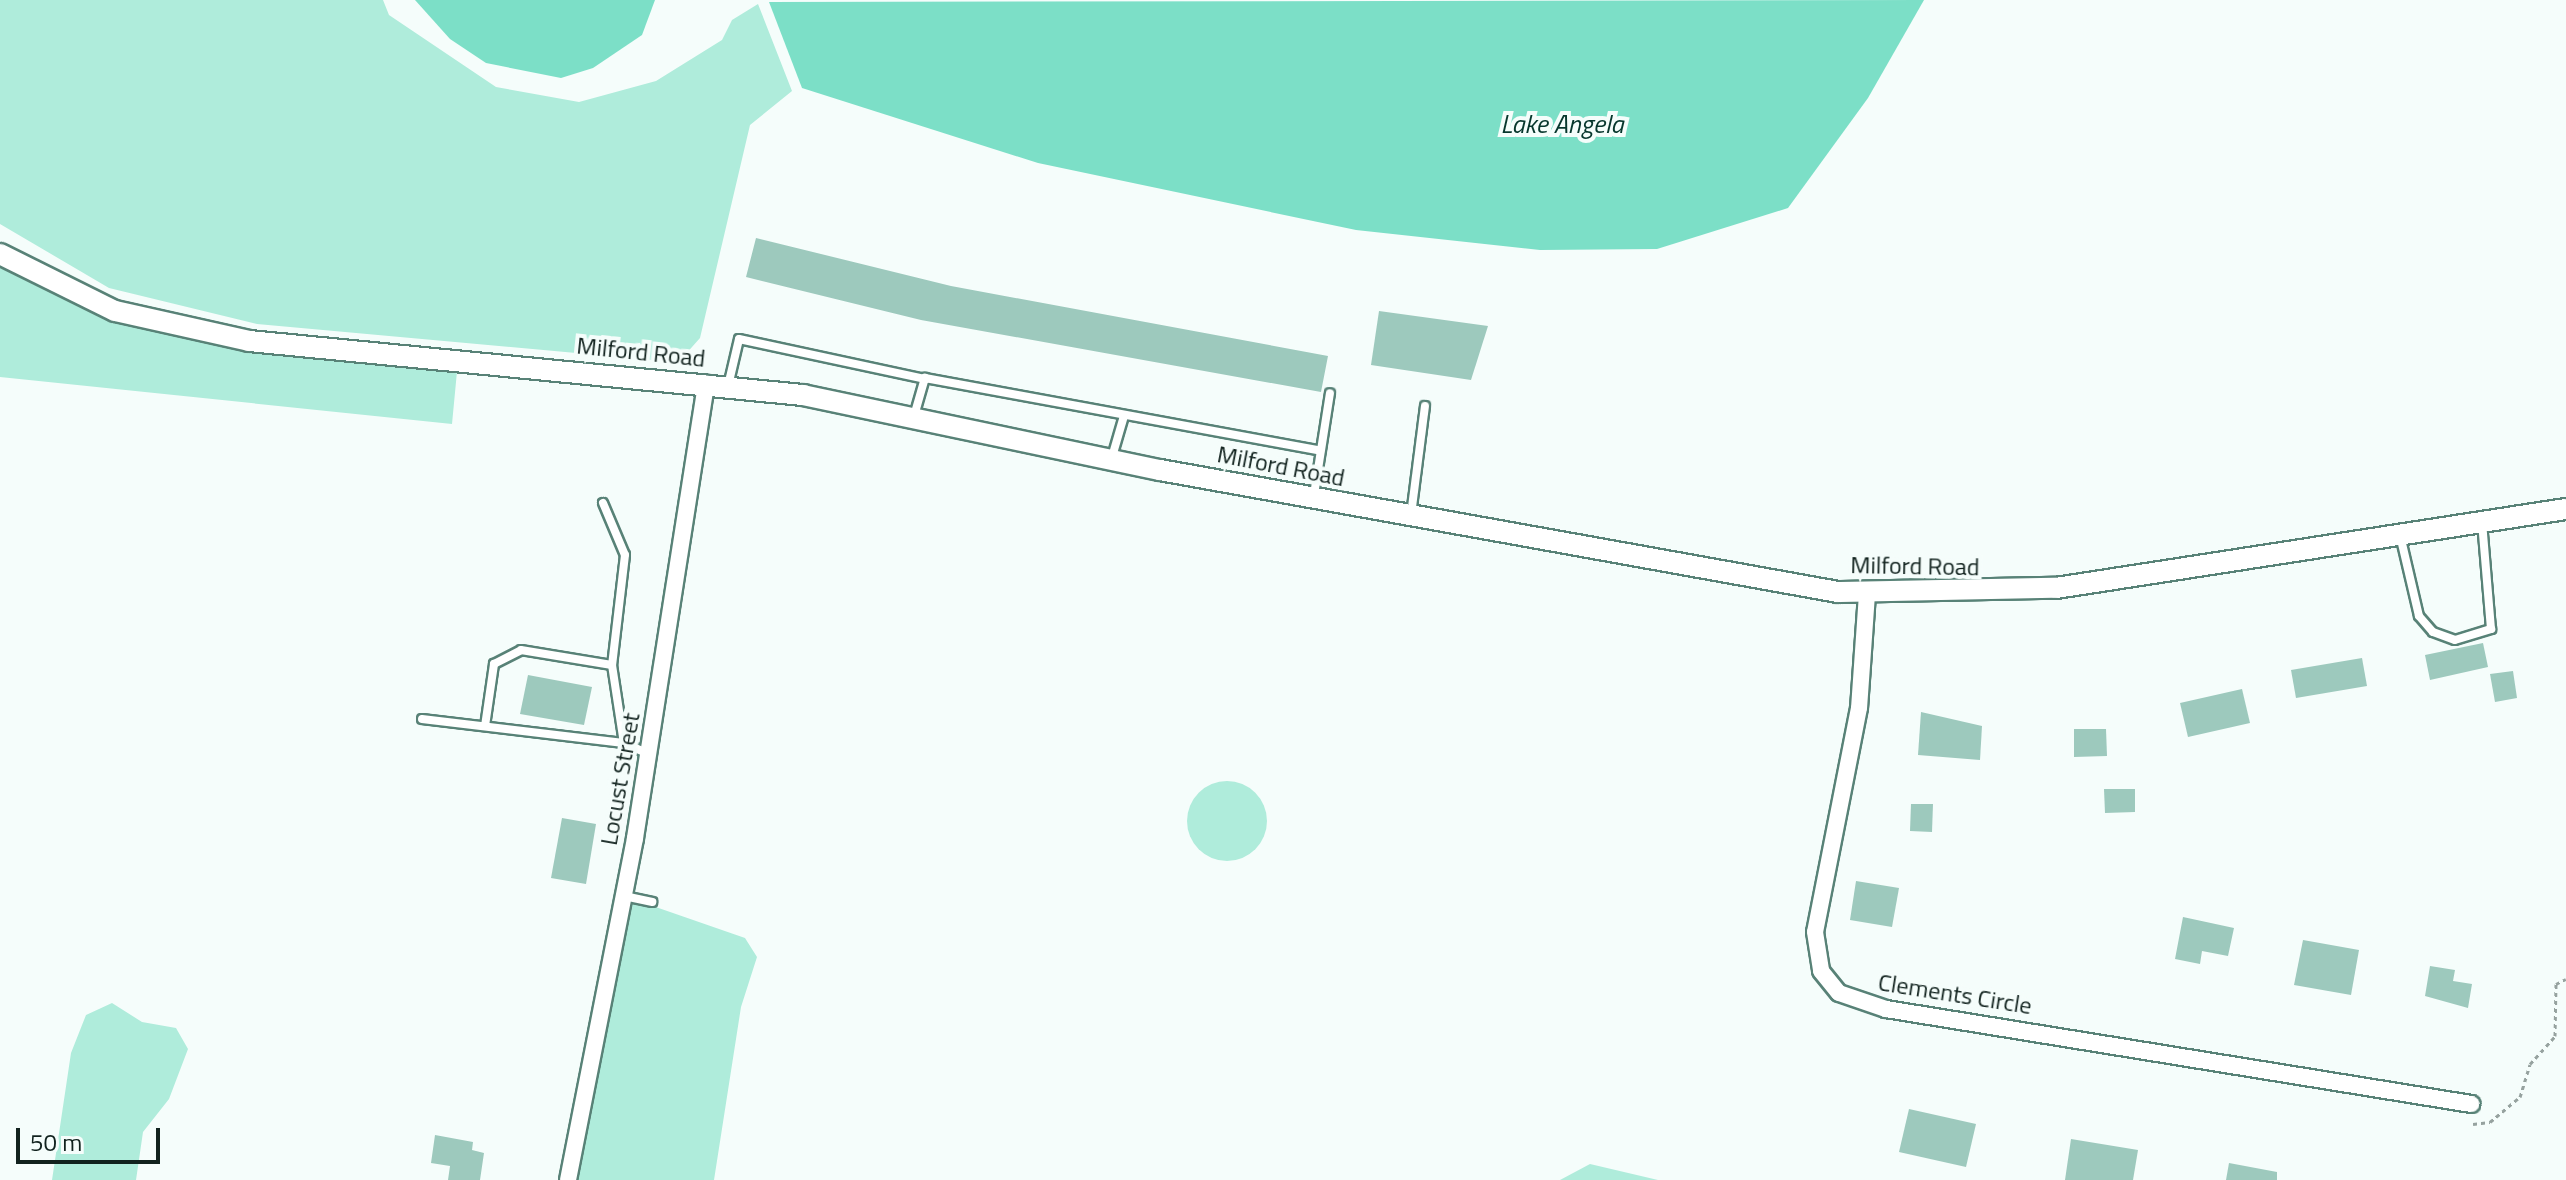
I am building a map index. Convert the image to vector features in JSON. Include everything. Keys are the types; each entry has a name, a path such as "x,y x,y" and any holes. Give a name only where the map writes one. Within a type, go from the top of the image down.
{"street":[{"name":"Milford Road","path":"0,254 115,311 249,341 727,387 913,418 1410,516 1867,594 2056,588 2481,518 2566,509"},
{"name":"Locust Street","path":"568,1180 649,754 706,384"},
{"name":"Clements Circle","path":"1867,594 1859,708 1815,932 1821,971 1839,993 1886,1009 2471,1104"}],"lane":[{"path":"727,387 739,339 926,379 1318,450"},
{"path":"913,418 926,379"},
{"path":"1314,498 1318,450 1330,393"},
{"path":"1410,516 1425,406"},
{"path":"1111,459 1124,416"},
{"path":"603,503 625,555 612,665 624,743"},
{"path":"2399,531 2419,616 2433,632 2455,640 2491,629 2481,518"},
{"path":"485,726 494,664 521,650 612,665"},
{"path":"422,719 624,743 649,754"},
{"path":"624,896 652,902"}],"path":[{"path":"2473,1124 2490,1122 2520,1097 2530,1064 2555,1036 2556,984 2566,979"}],"shaded area":[{"path":"0,0 383,0 389,15 496,87 579,102 656,81 722,40 732,20 758,4 792,91 750,125 700,338 684,356 663,361 257,324 109,288 0,224"},
{"path":"0,253 115,311 249,341 458,361 452,424 0,377"},
{"path":"1227,781 1242,784 1255,793 1264,806 1267,821 1264,836 1255,849 1242,858 1227,861 1212,858 1199,849 1190,836 1187,821 1190,806 1199,793 1212,784"},
{"path":"624,896 745,938 757,957 741,1007 714,1180 568,1180"},
{"path":"112,1003 142,1022 176,1028 188,1049 169,1099 143,1132 136,1180 52,1180 71,1053 86,1015"},
{"path":"1590,1164 1658,1180 1560,1180"}],"water":[{"path":"415,0 655,0 642,35 593,68 561,78 486,63 450,39"},
{"name":"Lake Angela","path":"1924,0 1868,98 1788,208 1657,249 1540,250 1356,230 1038,163 802,88 769,2"}],"building":[{"path":"756,238 951,286 1328,356 1321,392 921,320 746,277"},
{"path":"1379,311 1488,326 1471,380 1371,365"},
{"path":"2483,643 2488,667 2430,680 2425,655"},
{"path":"2362,658 2367,686 2296,698 2291,670"},
{"path":"2513,671 2517,698 2495,702 2490,674"},
{"path":"528,675 592,687 584,725 520,714"},
{"path":"2242,689 2250,723 2188,737 2180,703"},
{"path":"1921,712 1982,726 1980,760 1918,755"},
{"path":"2074,729 2106,729 2107,756 2074,757"},
{"path":"2104,789 2135,789 2135,812 2105,813"},
{"path":"1911,804 1933,804 1932,832 1910,831"},
{"path":"562,818 596,824 586,884 551,878"},
{"path":"1856,881 1899,888 1892,927 1850,920"},
{"path":"2183,917 2234,928 2228,956 2202,951 2200,964 2175,959"},
{"path":"2303,940 2359,950 2351,995 2294,985"},
{"path":"2430,966 2455,970 2453,981 2472,984 2468,1008 2425,996"},
{"path":"1909,1109 1976,1124 1966,1167 1899,1152"},
{"path":"435,1135 473,1142 472,1150 484,1153 480,1180 448,1180 450,1166 431,1163"},
{"path":"2071,1139 2138,1150 2133,1180 2065,1180"},
{"path":"2229,1163 2277,1172 2277,1180 2226,1180"}]}
